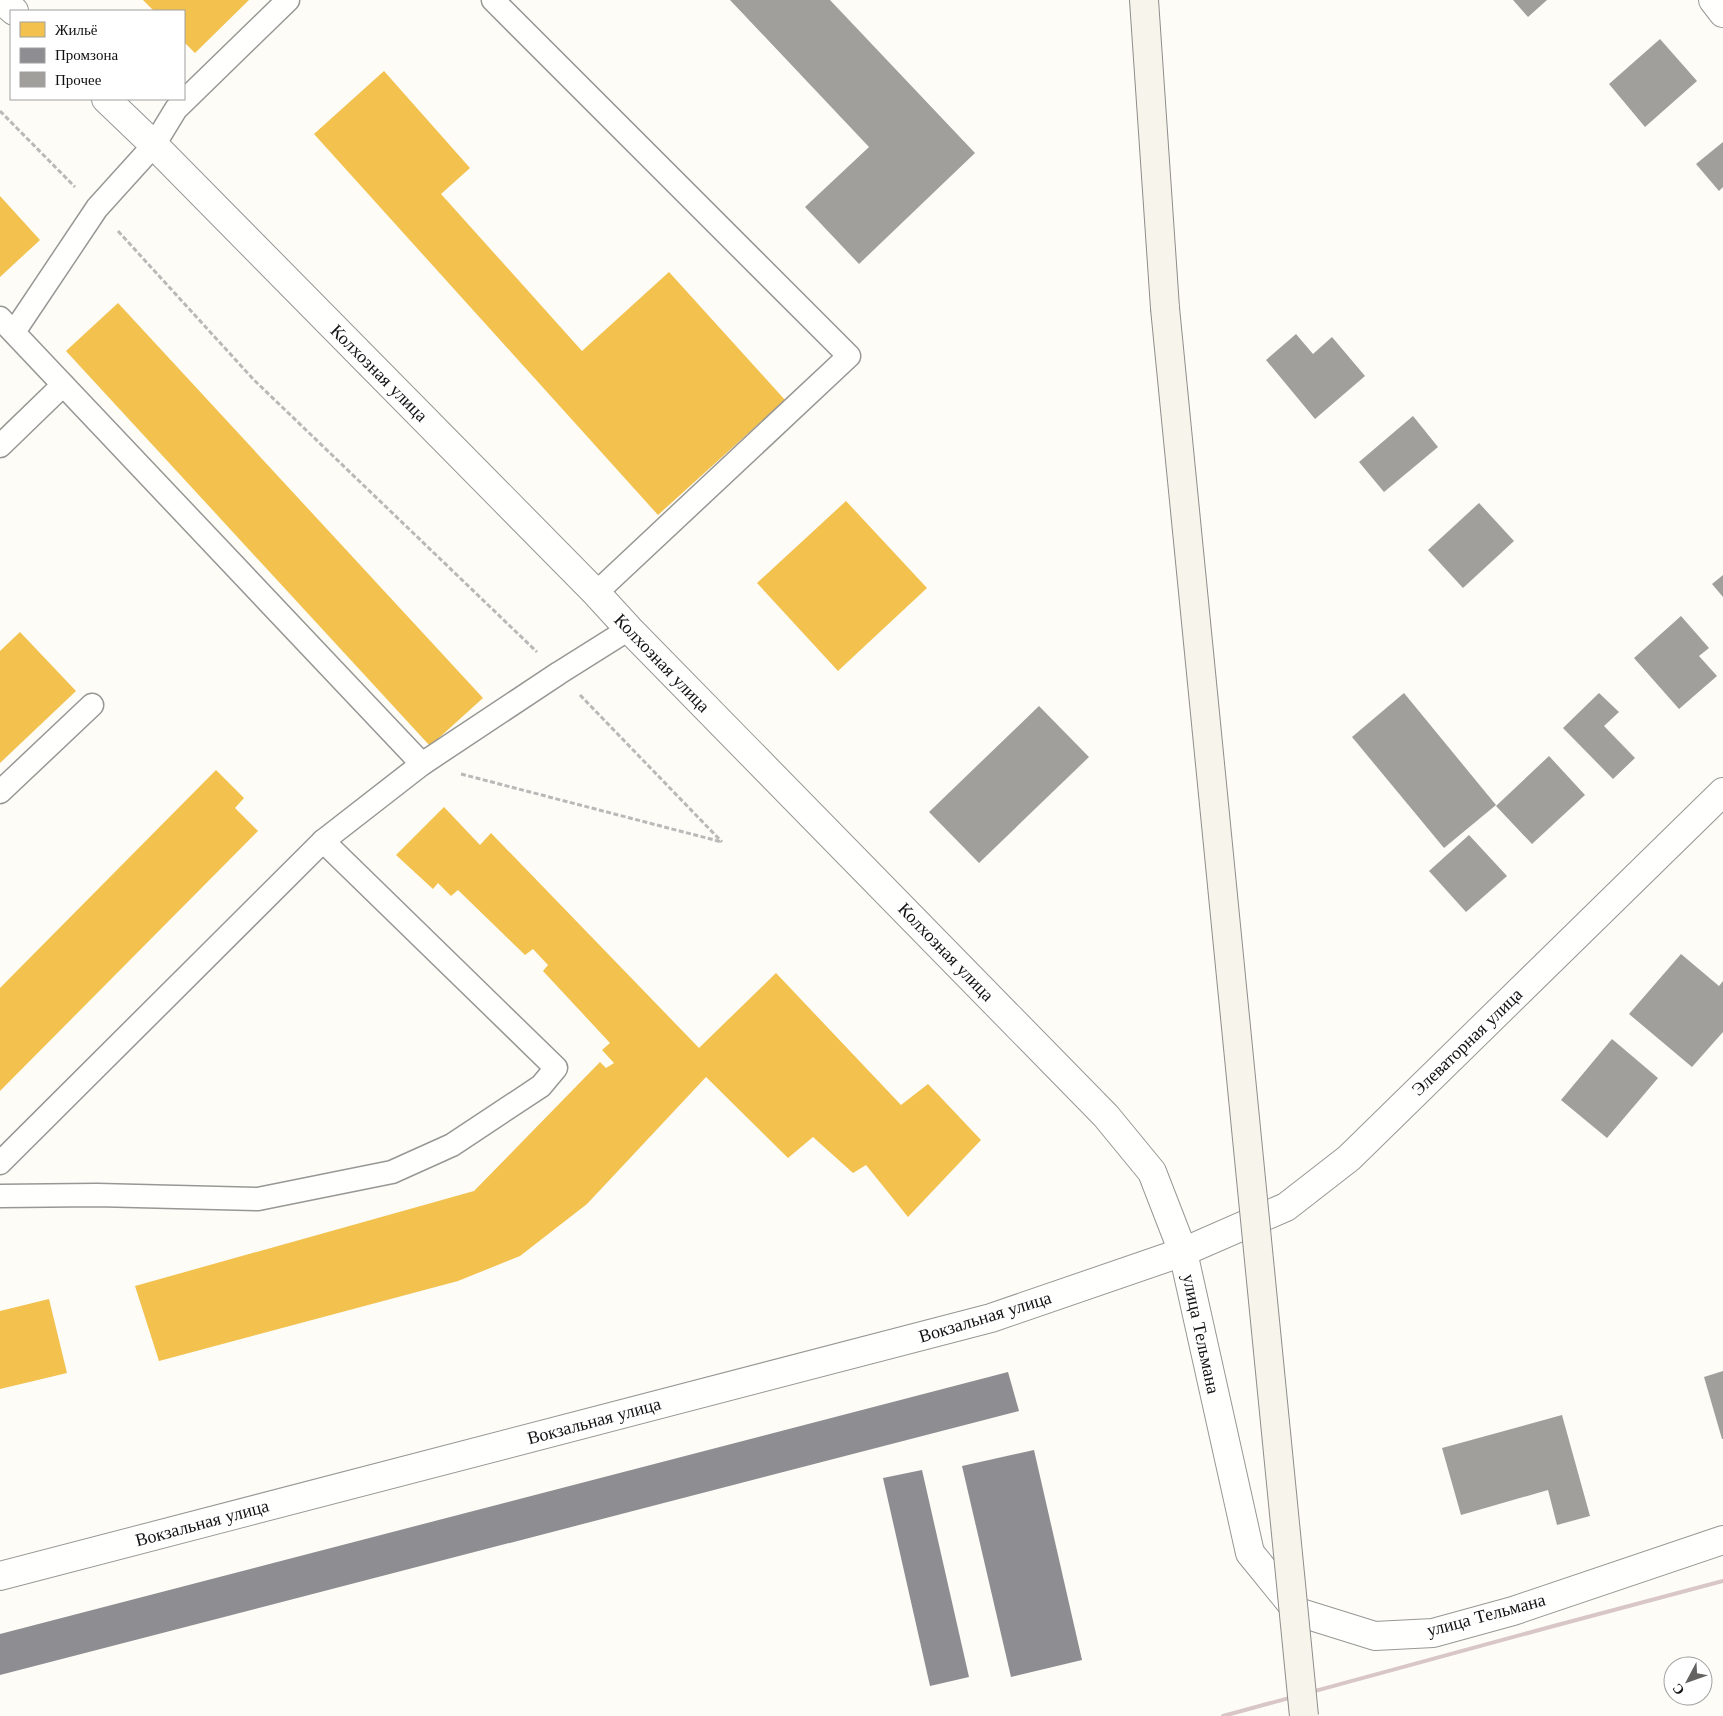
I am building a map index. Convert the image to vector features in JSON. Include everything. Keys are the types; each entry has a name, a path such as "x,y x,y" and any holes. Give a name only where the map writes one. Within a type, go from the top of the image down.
{"main road":[{"path":"1144,0 1165,308 1304,1716"}],"street":[{"path":"2,0 13,10"},
{"path":"1713,0 1723,13"},
{"name":"Колхозная улица","path":"107,100 154,145 596,593 629,629 1106,1116 1152,1172 1183,1252"},
{"name":"Элеваторная улица","path":"1183,1252 1286,1207 1349,1158 1723,792"},
{"name":"улица Тельмана","path":"1183,1252 1250,1553 1298,1612 1375,1636 1433,1633 1513,1611 1723,1540"},
{"name":"Вокзальная улица","path":"0,1576 991,1318 1183,1252"}],"lane":[{"path":"288,0 176,109 154,145 97,208 7,325 422,764"},
{"path":"493,0 848,356 596,593"},
{"path":"0,446 63,385"},
{"path":"0,1163 323,841 422,764 558,673 629,629"},
{"path":"0,792 92,705"},
{"path":"0,1196 97,1195 258,1199 392,1172 452,1146 541,1086 556,1068 323,841"}],"path":[{"path":"0,111 97,208 254,380 558,673 722,842 422,764"}],"building: Жильё":[{"path":"143,0 249,0 195,53 185,43 185,10 153,10"},
{"path":"384,71 470,168 441,194 582,351 669,272 785,400 658,515 314,134"},
{"path":"0,196 40,240 0,277"},
{"path":"118,303 483,698 430,746 66,351"},
{"path":"846,501 927,588 838,671 757,583"},
{"path":"20,632 76,691 0,763 0,651"},
{"path":"216,770 244,798 235,808 258,831 0,1091 0,988"},
{"path":"444,807 480,845 491,833 699,1048 776,973 901,1105 928,1084 981,1140 908,1217 866,1165 853,1173 813,1137 788,1158 706,1077 587,1204 520,1256 458,1281 159,1361 135,1286 474,1191 600,1062 606,1068 614,1063 602,1050 610,1043 543,971 548,965 533,949 525,955 458,890 451,896 438,883 433,889 396,855"},
{"path":"49,1299 67,1373 0,1389 0,1311"}],"building: Промзона":[{"path":"1008,1372 1019,1411 0,1675 0,1634"},
{"path":"1034,1450 1082,1660 1011,1677 962,1466"},
{"path":"922,1470 969,1677 930,1686 883,1478"}],"building: Прочее":[{"path":"730,0 830,0 975,153 859,264 805,207 869,147"},
{"path":"1513,0 1547,0 1528,17"},
{"path":"1660,39 1697,81 1645,127 1609,84"},
{"path":"1723,142 1723,187 1719,191 1696,164"},
{"path":"1296,334 1313,354 1332,337 1365,376 1315,419 1266,360"},
{"path":"1413,416 1438,447 1384,492 1359,462"},
{"path":"1479,503 1514,541 1463,588 1428,550"},
{"path":"1723,575 1723,597 1712,584"},
{"path":"1681,616 1709,648 1699,656 1717,676 1679,709 1634,658"},
{"path":"1404,693 1496,805 1444,848 1352,737"},
{"path":"1599,693 1619,712 1604,726 1635,758 1613,779 1563,728"},
{"path":"1039,706 1089,757 979,863 929,812"},
{"path":"1549,756 1585,795 1532,844 1496,806"},
{"path":"1469,835 1507,876 1466,912 1429,871"},
{"path":"1681,954 1719,986 1723,981 1723,1032 1692,1067 1629,1014"},
{"path":"1612,1039 1658,1078 1607,1138 1561,1100"},
{"path":"1723,1371 1723,1439 1722,1439 1704,1377"},
{"path":"1562,1415 1590,1516 1557,1525 1548,1490 1461,1515 1442,1448"}],"railway":[{"path":"1223,1716 1723,1581"}]}
